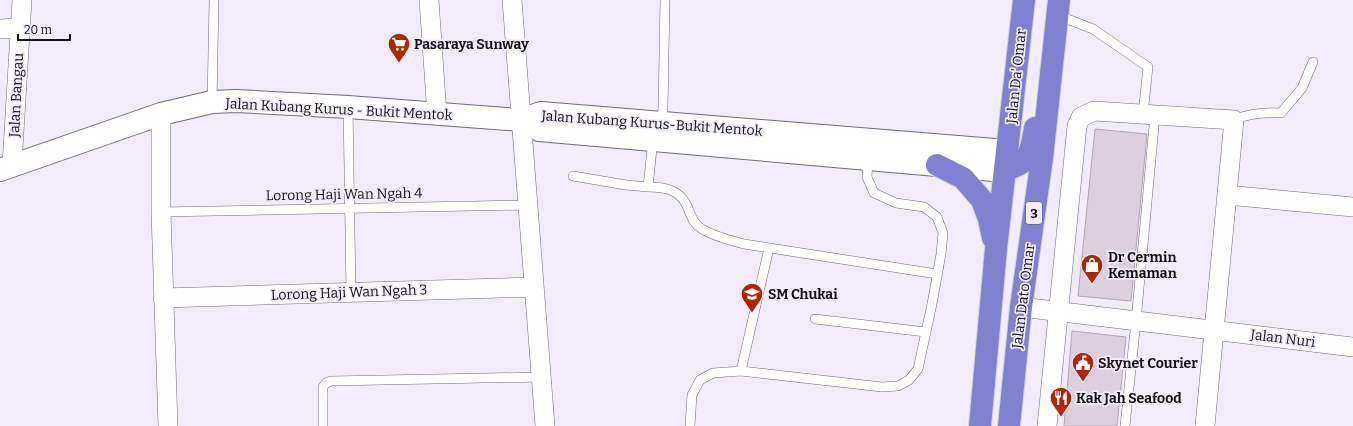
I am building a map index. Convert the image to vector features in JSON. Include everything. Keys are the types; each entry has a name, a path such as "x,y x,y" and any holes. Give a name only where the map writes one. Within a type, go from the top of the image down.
{"highway":[{"name":"Jalan Da' Omar","path":"1012,161 1024,0"},
{"path":"1021,307 1022,255 1028,185 1027,172 1012,161 1029,153 1033,142 1056,5"},
{"name":"Jalan Dato Omar","path":"1009,426 1021,307 1042,158 1056,5"},
{"name":"Jalan Dato Omar","path":"980,426 996,249 1012,161"},
{"path":"937,164 962,178 982,200 989,219 996,249"}],"main road":[{"name":"Jalan Kubang Kurus - Bukit Mentok","path":"6,167 162,114 190,106 212,102 236,101 348,107 437,115 521,120"},
{"name":"Jalan Kubang Kurus-Bukit Mentok","path":"521,120 541,113 657,131 868,158 937,164 1012,161"},
{"name":"Jalan Kubang Kurus-Bukit Mentok","path":"657,131 1012,161"}],"street":[{"name":"Jalan Bangau","path":"6,167 22,0"},
{"path":"429,0 437,115"},
{"path":"512,0 545,426"},
{"path":"0,29 20,28"},
{"path":"1047,426 1077,126 1081,117 1094,111 1234,120 1205,426"},
{"path":"162,114 161,212 168,426"},
{"path":"1227,195 1353,207"},
{"name":"Lorong Haji Wan Ngah 3","path":"163,298 534,287"},
{"name":"Jalan Nuri","path":"1021,307 1353,347"}],"lane":[{"path":"212,102 214,0"},
{"path":"648,187 657,131 663,108 665,0"},
{"path":"1056,5 1148,67 1149,115 1136,321 1125,426"},
{"path":"1234,120 1244,115 1281,113 1302,88 1313,62"},
{"path":"348,107 351,292"},
{"path":"690,426 692,395 700,380 713,373 741,371 882,387 898,386 909,380 918,369 937,274 943,233 937,217 924,207 896,203 874,192 867,177 868,158"},
{"path":"573,176 626,185 664,187 677,193 686,203 692,219 702,229 717,236 744,244 937,274"},
{"name":"Lorong Haji Wan Ngah 4","path":"161,212 528,205"},
{"path":"741,371 769,248"},
{"path":"815,319 926,332"},
{"path":"323,426 323,387 326,383 331,381 542,377"}],"building":[{"path":"1095,129 1147,134 1131,301 1078,296"},
{"path":"1072,331 1126,337 1117,426 1064,426"}],"place":[{"name":"Pasaraya Sunway","path":"399,64"},
{"name":"Dr Cermin Kemaman","path":"1092,284"},
{"name":"SM Chukai","path":"752,314"},
{"name":"Skynet Courier","path":"1083,382"},
{"name":"Kak Jah Seafood","path":"1061,418"}]}
